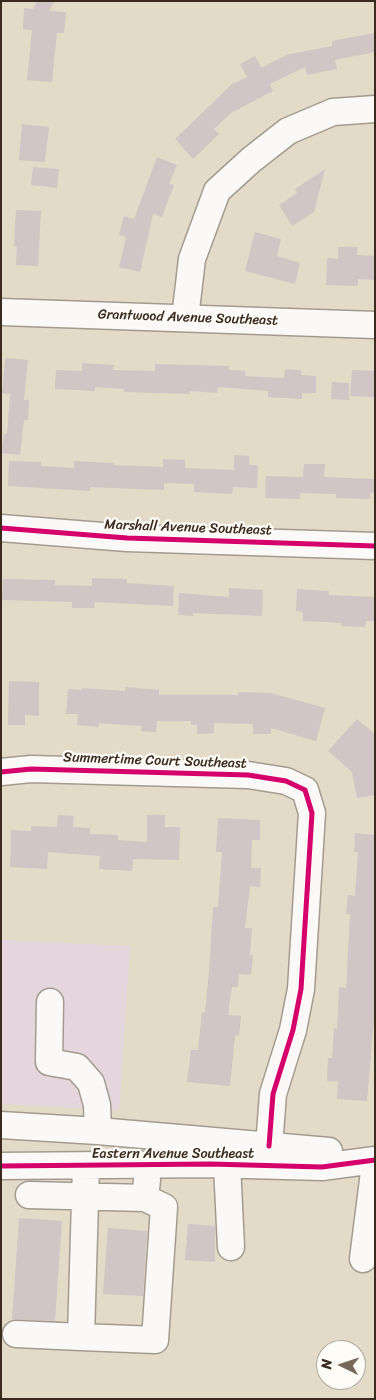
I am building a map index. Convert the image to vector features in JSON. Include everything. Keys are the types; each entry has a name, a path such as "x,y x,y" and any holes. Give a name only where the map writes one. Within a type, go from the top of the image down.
{"street":[{"path":"186,318 192,260 217,190 288,131 333,112 375,109"},
{"name":"Grantwood Avenue Southeast","path":"1,312 375,325"},
{"name":"Marshall Avenue Southeast","path":"1,528 128,538 375,546"},
{"name":"Summertime Court Southeast","path":"1,772 31,769 248,775 286,781 305,790 312,812 301,989 293,1030 273,1094 269,1146"},
{"path":"50,1002 49,1072 77,1068 91,1083 98,1105 98,1130"},
{"name":"Eastern Avenue Southeast","path":"2,1131 98,1130 322,1149 374,1161"},
{"path":"363,1259 374,1161"},
{"name":"Eastern Avenue Southeast","path":"1,1166 227,1165 322,1167 374,1161"},
{"path":"145,1198 149,1165"},
{"path":"227,1165 232,1247"},
{"path":"81,1337 86,1166"},
{"path":"16,1334 155,1340 164,1207 145,1198 29,1195"}],"shaded area":[{"path":"1,940 130,946 119,1110 1,1104"}],"building":[{"path":"37,1 54,1 49,11 66,12 64,33 57,33 52,82 27,80 32,30 23,29 24,8 33,9"},
{"path":"375,33 375,52 335,60 337,69 307,75 305,67 270,84 273,91 231,113 214,129 219,134 193,159 175,139 232,84 247,77 240,64 255,56 261,67 263,67 286,55 332,46 332,41"},
{"path":"22,124 49,127 45,162 19,160"},
{"path":"157,157 177,165 169,184 174,185 162,217 153,214 140,272 119,267 126,237 119,235 124,216 134,219"},
{"path":"33,167 59,169 57,188 31,185"},
{"path":"325,169 314,212 292,226 279,205 297,193 295,189"},
{"path":"16,210 41,211 38,266 16,265 17,247 14,246"},
{"path":"255,232 281,239 277,256 300,263 295,284 245,271"},
{"path":"338,247 357,247 357,255 375,256 375,280 358,279 358,286 326,285 327,258 338,259"},
{"path":"5,358 28,360 24,400 29,400 28,420 24,420 20,455 2,453 4,434 7,434 10,394 2,393"},
{"path":"82,363 114,365 113,370 155,371 155,364 229,366 229,370 245,371 245,376 284,378 285,369 301,370 301,375 316,376 316,393 302,393 302,399 268,397 268,391 218,387 217,393 190,391 190,394 124,392 124,389 95,387 95,391 55,389 56,370 82,371"},
{"path":"352,370 375,371 375,397 350,396"},
{"path":"332,382 349,383 349,400 331,399"},
{"path":"234,455 249,456 249,465 258,465 257,488 233,487 232,494 194,492 194,484 164,483 164,490 90,487 90,491 8,486 9,461 41,462 41,466 74,468 74,461 163,467 163,459 185,460 185,468 234,470"},
{"path":"304,464 325,464 324,477 375,479 375,493 370,493 370,499 336,498 336,494 300,493 300,499 265,498 266,476 303,477"},
{"path":"92,578 127,579 127,583 174,586 173,606 95,602 94,608 72,608 72,602 2,600 3,579 55,580 55,585 92,586"},
{"path":"229,588 263,590 262,616 193,613 193,616 178,615 179,593 229,597"},
{"path":"297,589 329,591 329,595 375,597 375,621 366,621 365,627 341,626 341,623 303,621 303,612 296,611"},
{"path":"9,681 39,682 39,716 25,715 25,725 8,725"},
{"path":"125,687 159,690 159,695 238,695 238,692 271,693 325,708 316,741 271,728 271,734 253,734 253,724 214,723 214,733 197,734 197,725 191,725 191,721 157,721 156,732 141,731 142,726 99,723 99,727 77,725 78,714 66,714 68,689 125,691"},
{"path":"357,719 375,734 375,795 357,798 352,772 328,751"},
{"path":"58,815 74,816 73,827 90,828 90,834 118,835 118,840 147,842 147,815 165,815 165,827 180,827 179,860 133,859 132,871 99,869 100,856 48,852 47,869 10,867 11,830 31,831 31,826 57,827"},
{"path":"218,818 260,820 260,840 252,840 251,868 261,868 260,887 250,886 245,928 252,928 250,955 253,955 251,975 239,974 238,987 232,987 228,1015 241,1016 239,1036 235,1035 230,1086 187,1082 191,1050 198,1050 202,1012 205,1013 213,907 218,907 222,852 216,852"},
{"path":"355,833 375,835 375,1007 367,1101 337,1099 338,1081 327,1081 328,1058 332,1058 334,1028 337,1029 339,987 346,988 350,914 346,914 348,895 355,896 358,852 354,852"},
{"path":"19,1218 62,1221 55,1321 12,1319"},
{"path":"188,1224 215,1226 215,1262 185,1260"},
{"path":"108,1228 147,1231 143,1296 103,1294"}],"cycle path":[{"path":"1,528 127,538 375,546"},
{"path":"1,772 31,769 248,775 286,781 305,790 312,813 301,989 293,1030 273,1094 269,1146"},
{"path":"1,1166 210,1164 322,1167 375,1160"}]}
